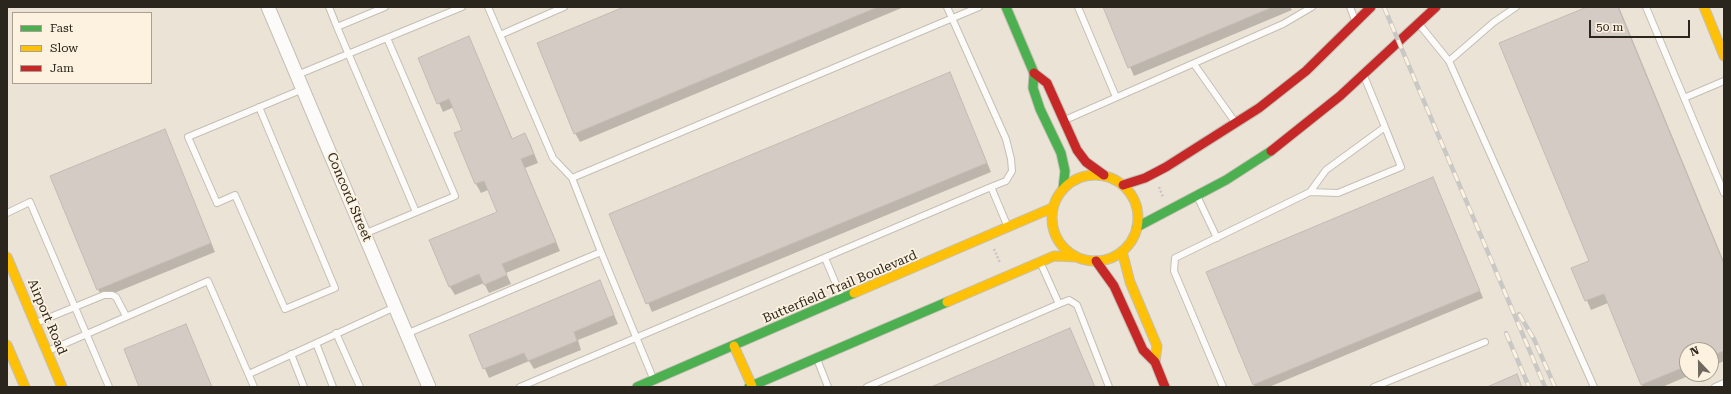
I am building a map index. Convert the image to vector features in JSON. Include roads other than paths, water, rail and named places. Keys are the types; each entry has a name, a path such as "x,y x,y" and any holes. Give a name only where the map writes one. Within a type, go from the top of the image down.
{"street":[{"name":"Concord Street","path":"268,7 429,387"},
{"path":"1006,7 1034,74 1033,88 1040,109 1061,152 1065,171 1063,188 1052,208 1052,228 1061,246 1077,258"},
{"path":"1124,185 1145,178 1166,167 1259,108 1306,71 1371,7"},
{"path":"1137,227 1198,196 1252,165 1279,146 1340,96 1436,7"},
{"path":"1703,8 1724,56"},
{"path":"734,346 751,387 1054,256 1096,261 1110,258 1122,251 1132,240 1137,227 1136,204 1124,185 1104,175 1086,162 1075,147 1047,83 1034,74"},
{"path":"1063,188 1082,177 1104,175"},
{"name":"Butterfield Trail Boulevard","path":"637,387 842,300 1052,208"},
{"path":"1122,251 1130,282 1157,346 1155,362"},
{"name":"Airport Road","path":"7,257 62,387"},
{"path":"1096,261 1114,286 1143,350 1155,362 1166,387"},
{"path":"7,345 25,387"}],"lane":[{"path":"329,7 416,212"},
{"path":"337,26 385,7"},
{"path":"297,75 462,7"},
{"path":"488,7 553,158 572,178 654,380"},
{"path":"500,35 564,7"},
{"path":"520,387 1006,181 1012,171 1011,159 1006,139 947,7"},
{"path":"572,178 979,7"},
{"path":"1078,7 1116,98"},
{"path":"1063,121 1283,24 1312,7"},
{"path":"1350,7 1356,22"},
{"path":"1448,60 1494,22 1516,7"},
{"path":"1646,7 1724,193"},
{"path":"1418,23 1448,60 1594,387"},
{"path":"364,234 455,196 387,38"},
{"path":"1194,64 1236,122"},
{"path":"1310,192 1338,193 1401,166 1363,74"},
{"path":"1684,98 1724,81"},
{"path":"259,108 335,288 285,309 235,196 217,203 188,137 303,89"},
{"path":"1223,387 1174,271 1175,258 1310,192 1326,170 1385,126"},
{"path":"990,187 1008,227"},
{"path":"1198,196 1217,238"},
{"path":"7,213 30,202 109,387"},
{"path":"406,334 601,252"},
{"path":"825,258 842,300"},
{"path":"1041,262 1059,304"},
{"path":"47,351 208,281 254,387"},
{"path":"35,323 96,297 112,295 116,297 126,316"},
{"path":"867,387 1069,300 1077,305 1109,387"},
{"path":"249,374 395,307"},
{"path":"336,333 360,387"},
{"path":"1374,387 1485,342"},
{"path":"316,343 333,387"},
{"path":"290,354 304,387"},
{"path":"817,358 828,387"},
{"path":"1715,387 1724,383"}],"railway":[{"path":"1384,7 1545,387"},
{"path":"1519,314 1534,339 1555,387"},
{"path":"1506,333 1529,387"}]}
